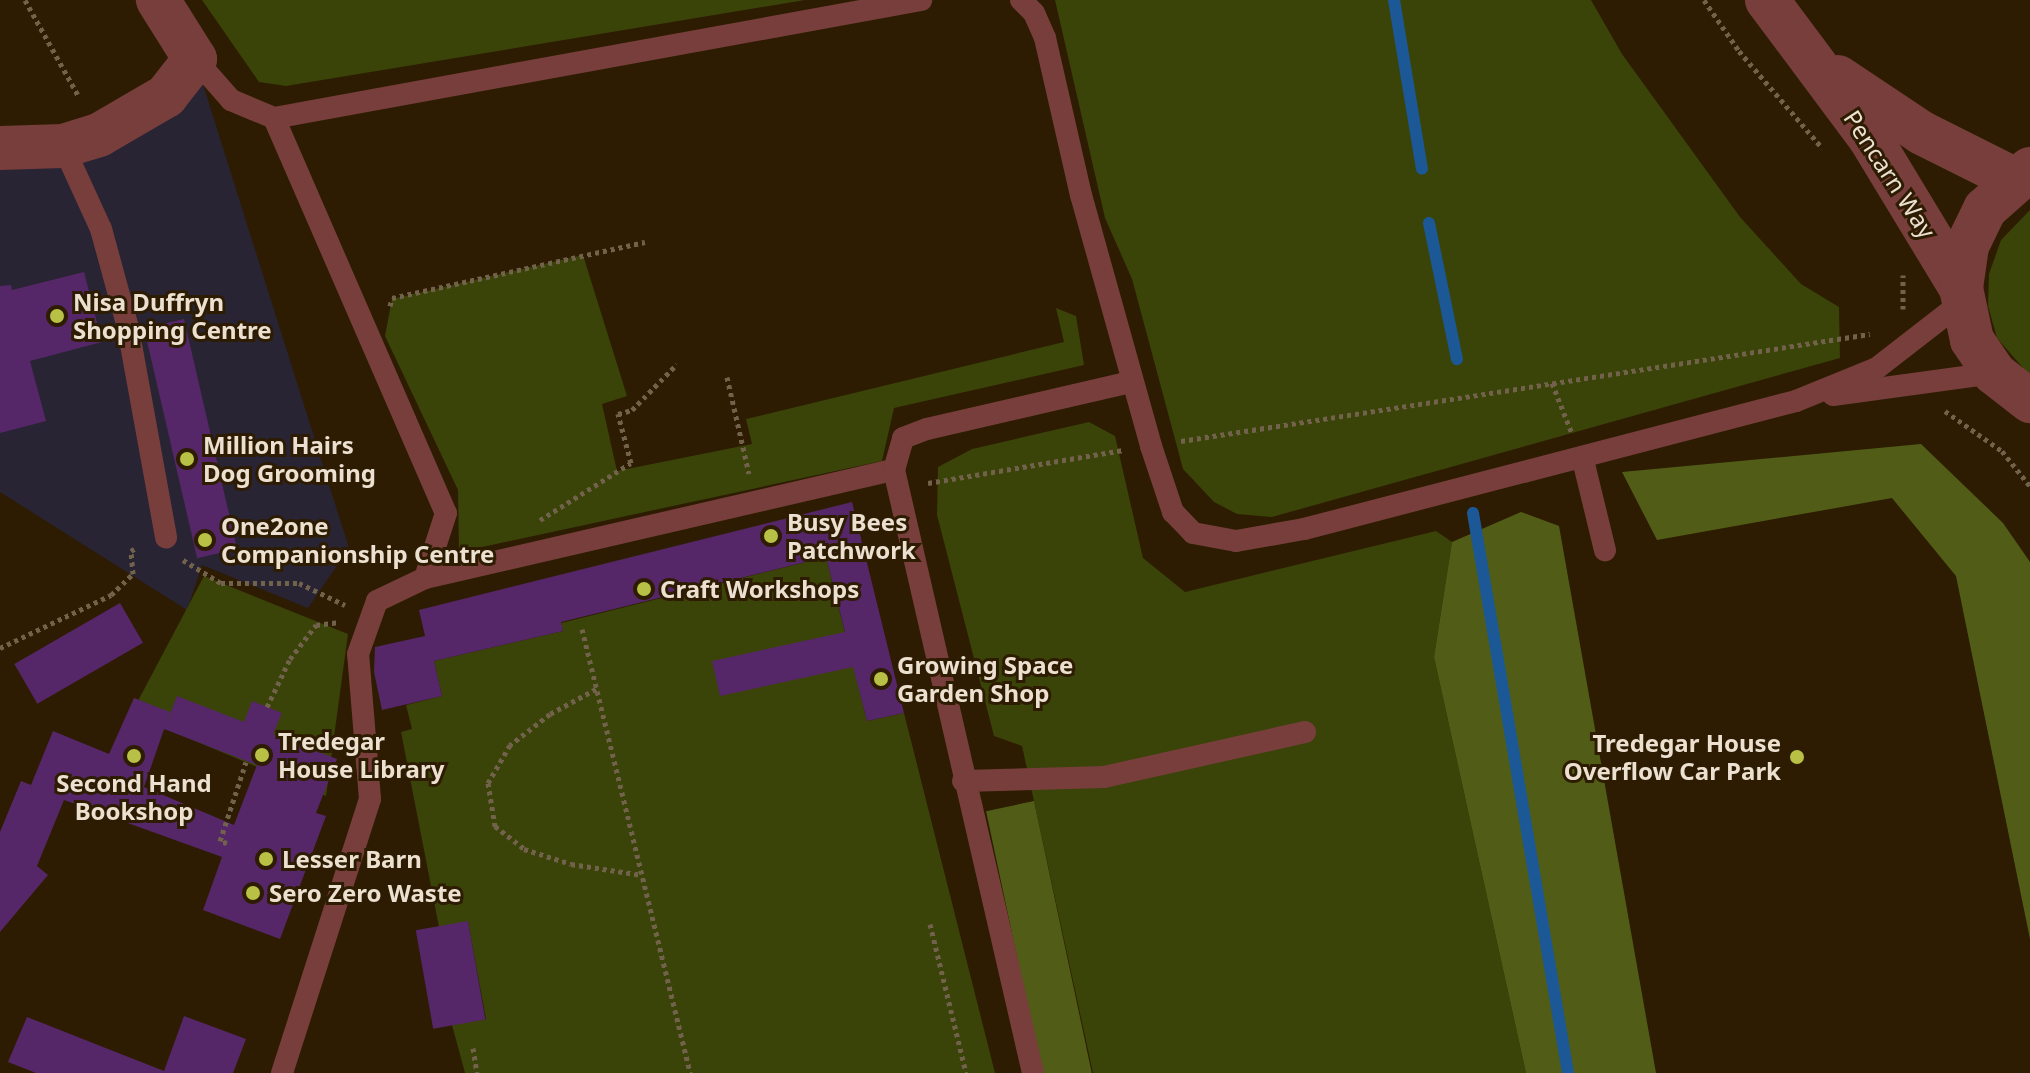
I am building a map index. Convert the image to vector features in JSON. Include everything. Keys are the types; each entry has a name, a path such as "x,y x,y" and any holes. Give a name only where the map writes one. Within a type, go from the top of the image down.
{"street":[{"path":"0,148 81,140 166,96 195,59 158,0"},
{"name":"Pencarn Way","path":"1767,0 1816,63 1910,201 1961,295"},
{"name":"Pencarn Way","path":"1816,63 1922,133 2022,174"},
{"path":"2020,394 1972,340 1961,295 1967,246 1985,209 2022,174"}],"lane":[{"path":"195,59 231,100 274,118 921,0"},
{"path":"1021,0 1034,13 1045,38 1131,382 1151,446 1173,512 1193,533 1236,541 1304,529 1583,460 1796,401 1877,368 1906,337 1961,295"},
{"path":"274,118 446,513 425,578"},
{"path":"81,140 128,328 166,538"},
{"path":"1033,1073 895,479 903,438 927,429 1131,382"},
{"path":"1796,401 1924,382 2020,394"},
{"path":"1583,460 1605,550"},
{"path":"282,1073 370,799 358,654 368,617 377,601 425,578 756,502 895,479"},
{"path":"963,781 1104,777 1305,732"}],"path":[{"path":"25,0 81,140"},
{"path":"1704,0 1739,51 1826,153"},
{"path":"380,360 392,298 645,242"},
{"path":"895,479 1151,446 1552,383 1906,337 1903,260"},
{"path":"536,553 540,519 631,463 618,414 632,410 677,364"},
{"path":"727,377 756,502"},
{"path":"1924,382 1932,402 2002,451 2030,486"},
{"path":"1552,383 1583,460"},
{"path":"166,538 184,560 221,583 299,583 320,593"},
{"path":"0,648 111,595 133,574"},
{"path":"267,707 290,659 316,625 368,617"},
{"path":"582,629 690,1073"},
{"path":"596,689 550,714 510,745 488,783 495,826 524,849 571,864 642,875"},
{"path":"227,843 220,841 246,762"},
{"path":"930,924 966,1073"},
{"path":"473,1048 477,1073"}],"shaded area":[{"path":"195,59 349,548 308,608 202,565 187,610 0,492 0,148 63,146"}],"green space":[{"path":"202,0 805,0 286,86 259,82"},
{"path":"1055,0 1591,0 1622,54 1740,217 1801,284 1839,307 1840,358 1272,517 1237,514 1214,502 1183,469 1132,279 1105,218"},
{"path":"2030,210 2030,376 1997,338 1988,306 1989,274 2001,240"},
{"path":"583,255 627,396 602,404 617,471 752,444 746,419 1064,342 1056,308 1076,316 1084,365 894,408 882,461 459,552 458,490 385,336 392,299"},
{"path":"1089,422 1115,436 1143,558 1185,592 1436,531 1452,542 1434,657 1526,1073 1093,1073 1022,746 994,736 937,515 938,467 972,449"},
{"path":"1921,444 2003,523 2030,562 2030,939 1956,576 1892,498 1657,540 1622,472"},
{"path":"1521,512 1559,526 1656,1073 1526,1073 1434,657 1452,542"},
{"path":"826,557 867,721 904,713 995,1073 465,1073 452,1025 486,1019 468,922 439,927 401,732 412,729 406,705 442,696 434,661 563,631 561,623"},
{"path":"204,576 348,634 326,796 131,714"},
{"path":"1034,801 1092,1073 1042,1073 986,811"}],"building":[{"path":"84,272 102,342 30,361 46,421 0,433 0,286 11,285 12,290"},
{"path":"184,319 237,549 197,558 144,328"},
{"path":"852,502 904,713 867,721 853,667 720,696 712,661 845,632 826,557 561,622 563,631 434,661 442,696 382,710 374,672 375,647 425,636 419,610"},
{"path":"120,603 143,643 37,704 14,664"},
{"path":"177,696 244,722 252,701 282,713 273,734 337,759 316,813 326,816 280,939 203,910 222,857 64,800 37,866 48,875 0,932 0,832 21,781 31,785 53,731 109,754 134,698 170,712 165,727","holes":["164,729 257,765 234,825 144,787"]},
{"path":"468,921 485,1019 433,1029 416,930"},
{"path":"184,1016 246,1039 233,1073 36,1073 8,1062 27,1017 164,1071"}],"waterway":[{"path":"1394,0 1422,169"},
{"path":"1429,223 1457,359"},
{"path":"1473,513 1568,1073"}],"place":[{"name":"Nisa Duffryn Shopping Centre","path":"57,316"},
{"name":"Million Hairs Dog Grooming","path":"187,459"},
{"name":"Busy Bees Patchwork","path":"771,536"},
{"name":"One2one Companionship Centre","path":"205,540"},
{"name":"Craft Workshops","path":"644,589"},
{"name":"Growing Space Garden Shop","path":"881,679"},
{"name":"Tredegar House Library","path":"262,755"},
{"name":"Second Hand Bookshop","path":"134,756"},
{"name":"Tredegar House Overflow Car Park","path":"1797,757"},
{"name":"Lesser Barn","path":"266,859"},
{"name":"Sero Zero Waste","path":"253,893"}]}
